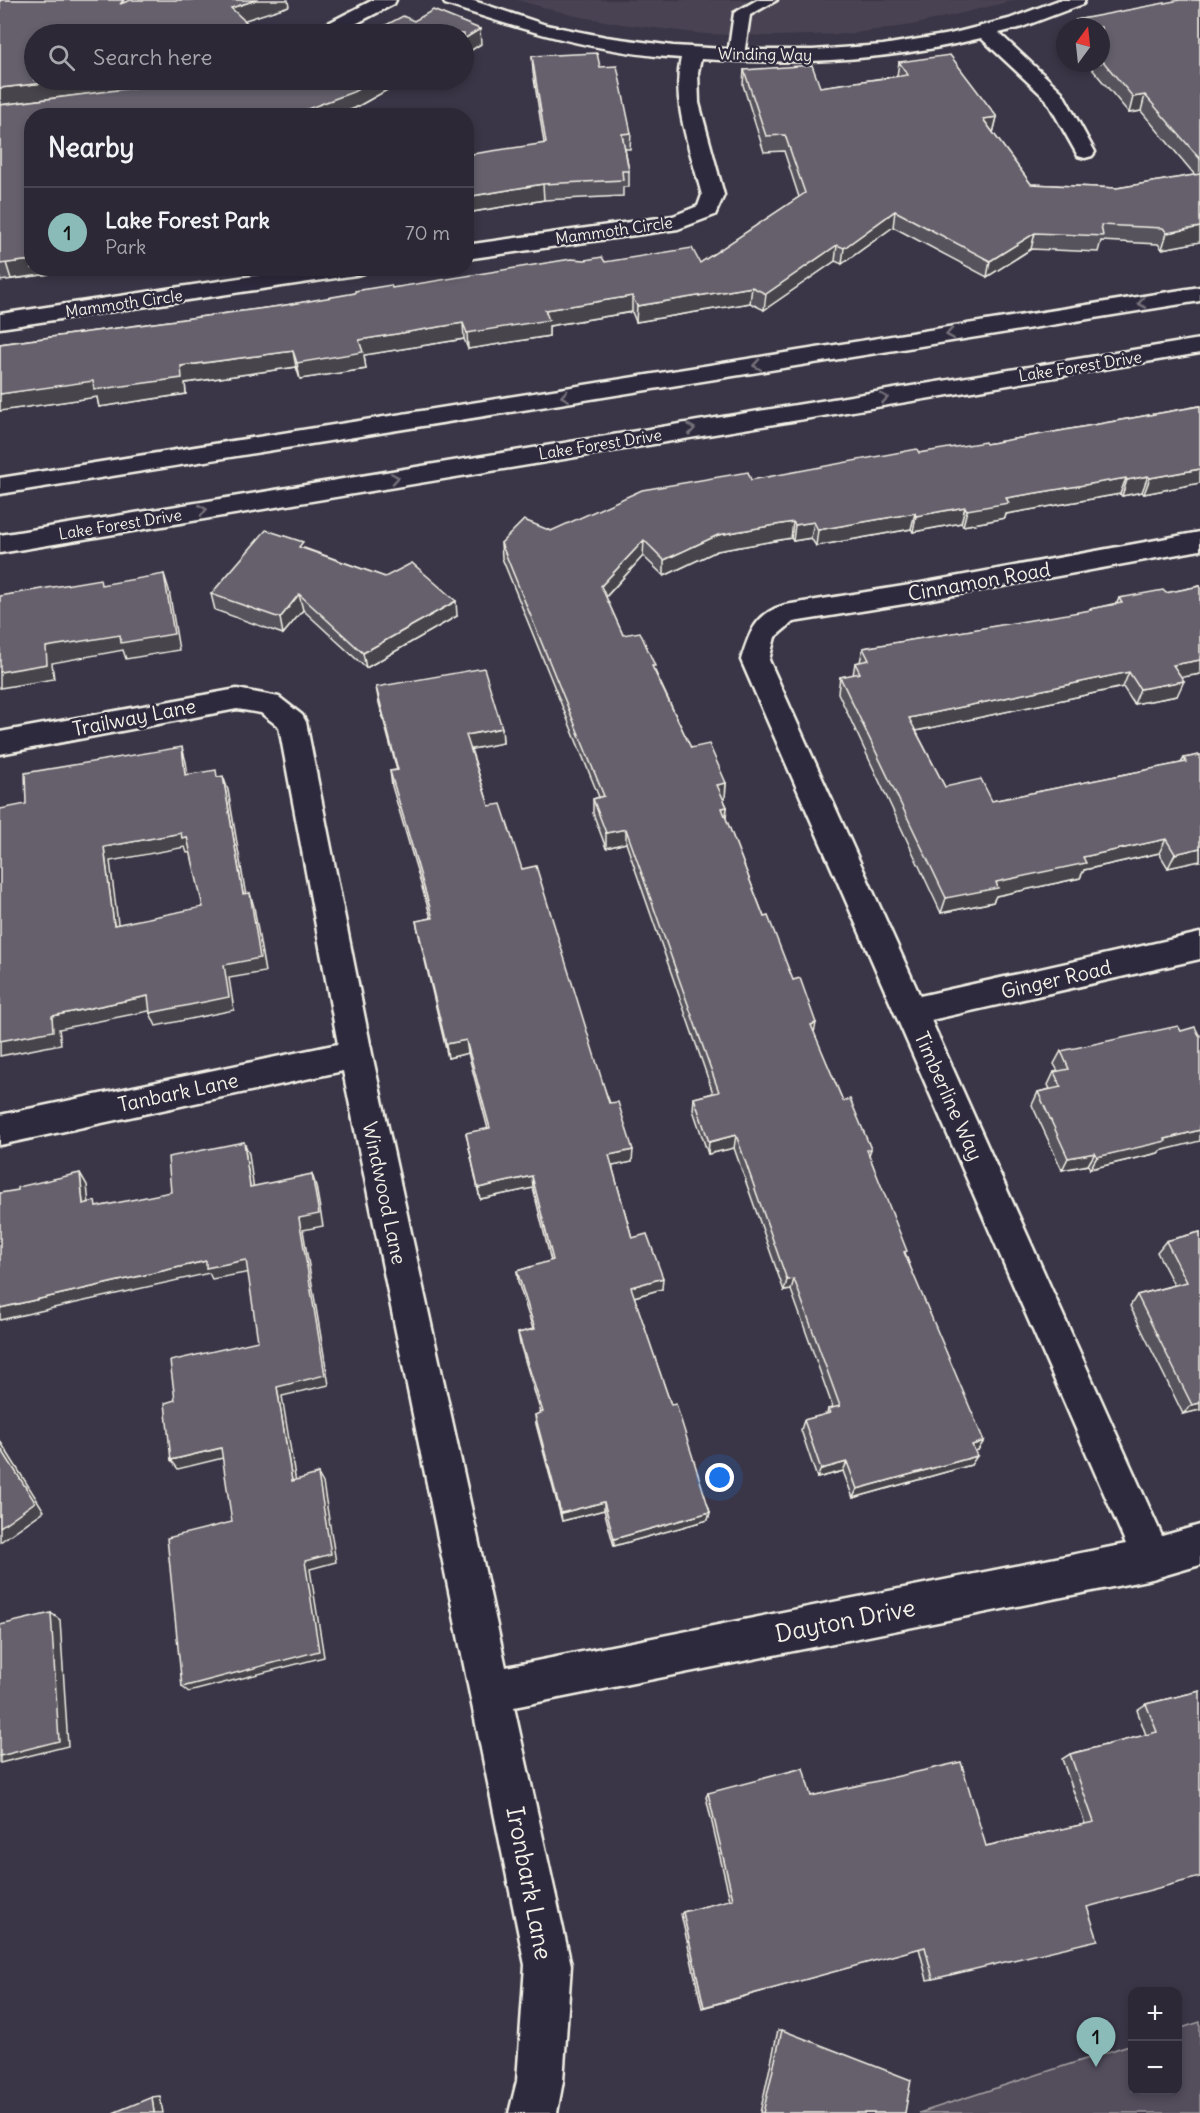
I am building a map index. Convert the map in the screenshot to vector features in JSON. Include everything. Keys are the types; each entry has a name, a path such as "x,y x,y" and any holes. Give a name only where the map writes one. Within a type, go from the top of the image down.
{"street":[{"path":"341,24 387,0"},
{"name":"Winding Way","path":"453,0 541,29 605,42 736,55 850,53 906,47 986,32 1046,14 1076,0"},
{"path":"986,32 1055,96 1085,152"},
{"name":"Mammoth Circle","path":"474,251 678,222 707,210 713,195 690,103 688,72 692,52"},
{"name":"Mammoth Circle","path":"0,321 302,276"},
{"path":"0,486 1200,294"},
{"name":"Lake Forest Drive","path":"0,544 1200,346"},
{"name":"Cinnamon Road","path":"763,632 785,614 910,594 1200,541"},
{"name":"Timberline Way","path":"763,632 755,660 912,1011 1152,1559"},
{"name":"Trailway Lane","path":"0,743 237,699 269,704"},
{"name":"Windwood Lane","path":"269,704 292,722 356,1054 489,1691"},
{"name":"Ginger Road","path":"912,1011 1200,946"},
{"name":"Tanbark Lane","path":"0,1130 356,1054"},
{"name":"Dayton Drive","path":"489,1691 1152,1559 1200,1545"},
{"name":"Ironbark Lane","path":"489,1691 548,1965 540,2081 533,2113"}],"lane":[{"path":"736,55 742,13 769,0"}],"shaded area":[{"path":"517,0 1016,0 912,25 846,34 772,36 705,34 622,24 576,16"},
{"path":"1200,2022 1200,2113 919,2113 1128,2045 1128,2095 1182,2095 1182,2028"}],"building":[{"path":"0,0 124,0 120,4 131,0 256,0 231,8 248,24 24,24 24,85 0,88"},
{"path":"1180,0 1200,0 1200,159 1145,95 1133,97 1110,70 1110,18 1086,18"},
{"path":"433,10 468,24 388,24 403,16 414,21"},
{"path":"597,53 600,67 617,66 631,133 622,134 629,171 622,171 623,180 543,184 474,196 474,154 546,143 532,56"},
{"path":"950,55 997,117 983,119 1031,184 1117,188 1200,174 1200,227 1167,233 1163,228 1101,225 1103,236 1035,233 990,261 895,211 844,248 837,245 766,294 752,287 637,306 632,296 545,310 549,320 467,333 463,323 359,340 363,352 297,363 293,351 181,366 182,378 94,390 93,381 0,394 0,344 280,306 391,285 392,288 571,259 585,260 602,257 605,262 692,248 700,263 805,193 785,135 766,136 744,70 812,65 820,87 908,75 899,62"},
{"path":"117,90 357,90 310,108 24,108 24,261 0,264 0,105"},
{"path":"1200,406 1200,469 1150,478 1148,476 1127,480 1126,478 1006,498 1009,503 967,510 965,507 916,516 915,513 818,530 814,522 795,525 793,522 718,535 664,560 644,540 601,586 623,635 640,632 655,666 652,666 691,748 709,744 726,783 717,785 727,807 722,808 764,917 768,916 793,980 800,978 816,1023 811,1025 843,1101 850,1099 871,1149 867,1150 907,1251 904,1252 984,1441 972,1445 977,1456 857,1489 847,1462 821,1469 804,1420 830,1413 828,1409 840,1406 794,1279 787,1280 736,1135 709,1142 694,1098 719,1092 626,829 606,833 593,799 604,796 501,543 524,520 551,531 642,490 748,472 751,480 917,449 919,453 985,442 986,444"},
{"path":"266,530 303,542 299,547 385,577 412,563 456,601 363,653 299,594 280,618 211,594"},
{"path":"164,574 174,634 121,643 120,635 46,647 47,664 0,672 0,596 100,579 101,585"},
{"path":"1200,586 1200,660 1173,665 1184,681 1140,689 1129,672 909,718 945,787 981,779 992,801 1186,762 1184,758 1200,755 1200,848 1175,854 1166,839 1083,857 1086,863 996,882 998,888 946,898 840,677 860,673 855,663 869,660 863,648 1091,610 1122,603 1119,598 1163,590 1166,593"},
{"path":"484,668 502,728 466,735 489,806 501,804 522,869 536,866 609,1103 618,1102 633,1150 609,1155 632,1238 647,1234 663,1278 631,1287 671,1405 676,1404 710,1512 614,1539 604,1502 561,1513 535,1415 543,1412 518,1333 535,1329 517,1271 553,1260 532,1176 478,1188 466,1133 490,1128 466,1040 446,1044 416,921 433,918 390,771 398,770 376,687"},
{"path":"182,747 185,775 216,770 217,777 223,776 243,894 250,893 260,958 224,965 229,997 150,1013 148,996 52,1016 53,1031 0,1041 0,809 26,804 25,773","holes":["181,833 182,838 187,837 203,907 114,925 104,847"]},
{"path":"1178,1026 1181,1031 1195,1027 1200,1035 1200,1130 1165,1139 1166,1141 1097,1157 1095,1153 1068,1158 1038,1092 1061,1087 1054,1072 1069,1069 1061,1051"},
{"path":"244,1142 250,1187 312,1174 319,1214 299,1218 325,1375 277,1387 292,1481 318,1474 331,1554 305,1561 319,1651 182,1687 167,1538 232,1522 221,1448 171,1460 165,1403 175,1400 170,1361 258,1341 246,1260 206,1268 206,1261 0,1308 0,1193 80,1173 83,1204 95,1201 96,1207 171,1192 168,1157"},
{"path":"1200,1232 1200,1403 1192,1405 1137,1295 1187,1282 1166,1241"},
{"path":"0,1447 35,1502 0,1527"},
{"path":"51,1613 59,1741 0,1756 0,1625"},
{"path":"1200,1691 1200,1877 1087,1907 1098,1940 933,1979 925,1947 704,2007 683,1912 733,1899 708,1793 803,1768 811,1796 961,1762 986,1846 1094,1822 1070,1754 1157,1732 1146,1704"},
{"path":"782,2030 911,2080 905,2113 763,2113"},
{"path":"152,2097 154,2113 113,2113"}],"place":[{"name":"Lake Forest Park","path":"1096,2067"}]}
